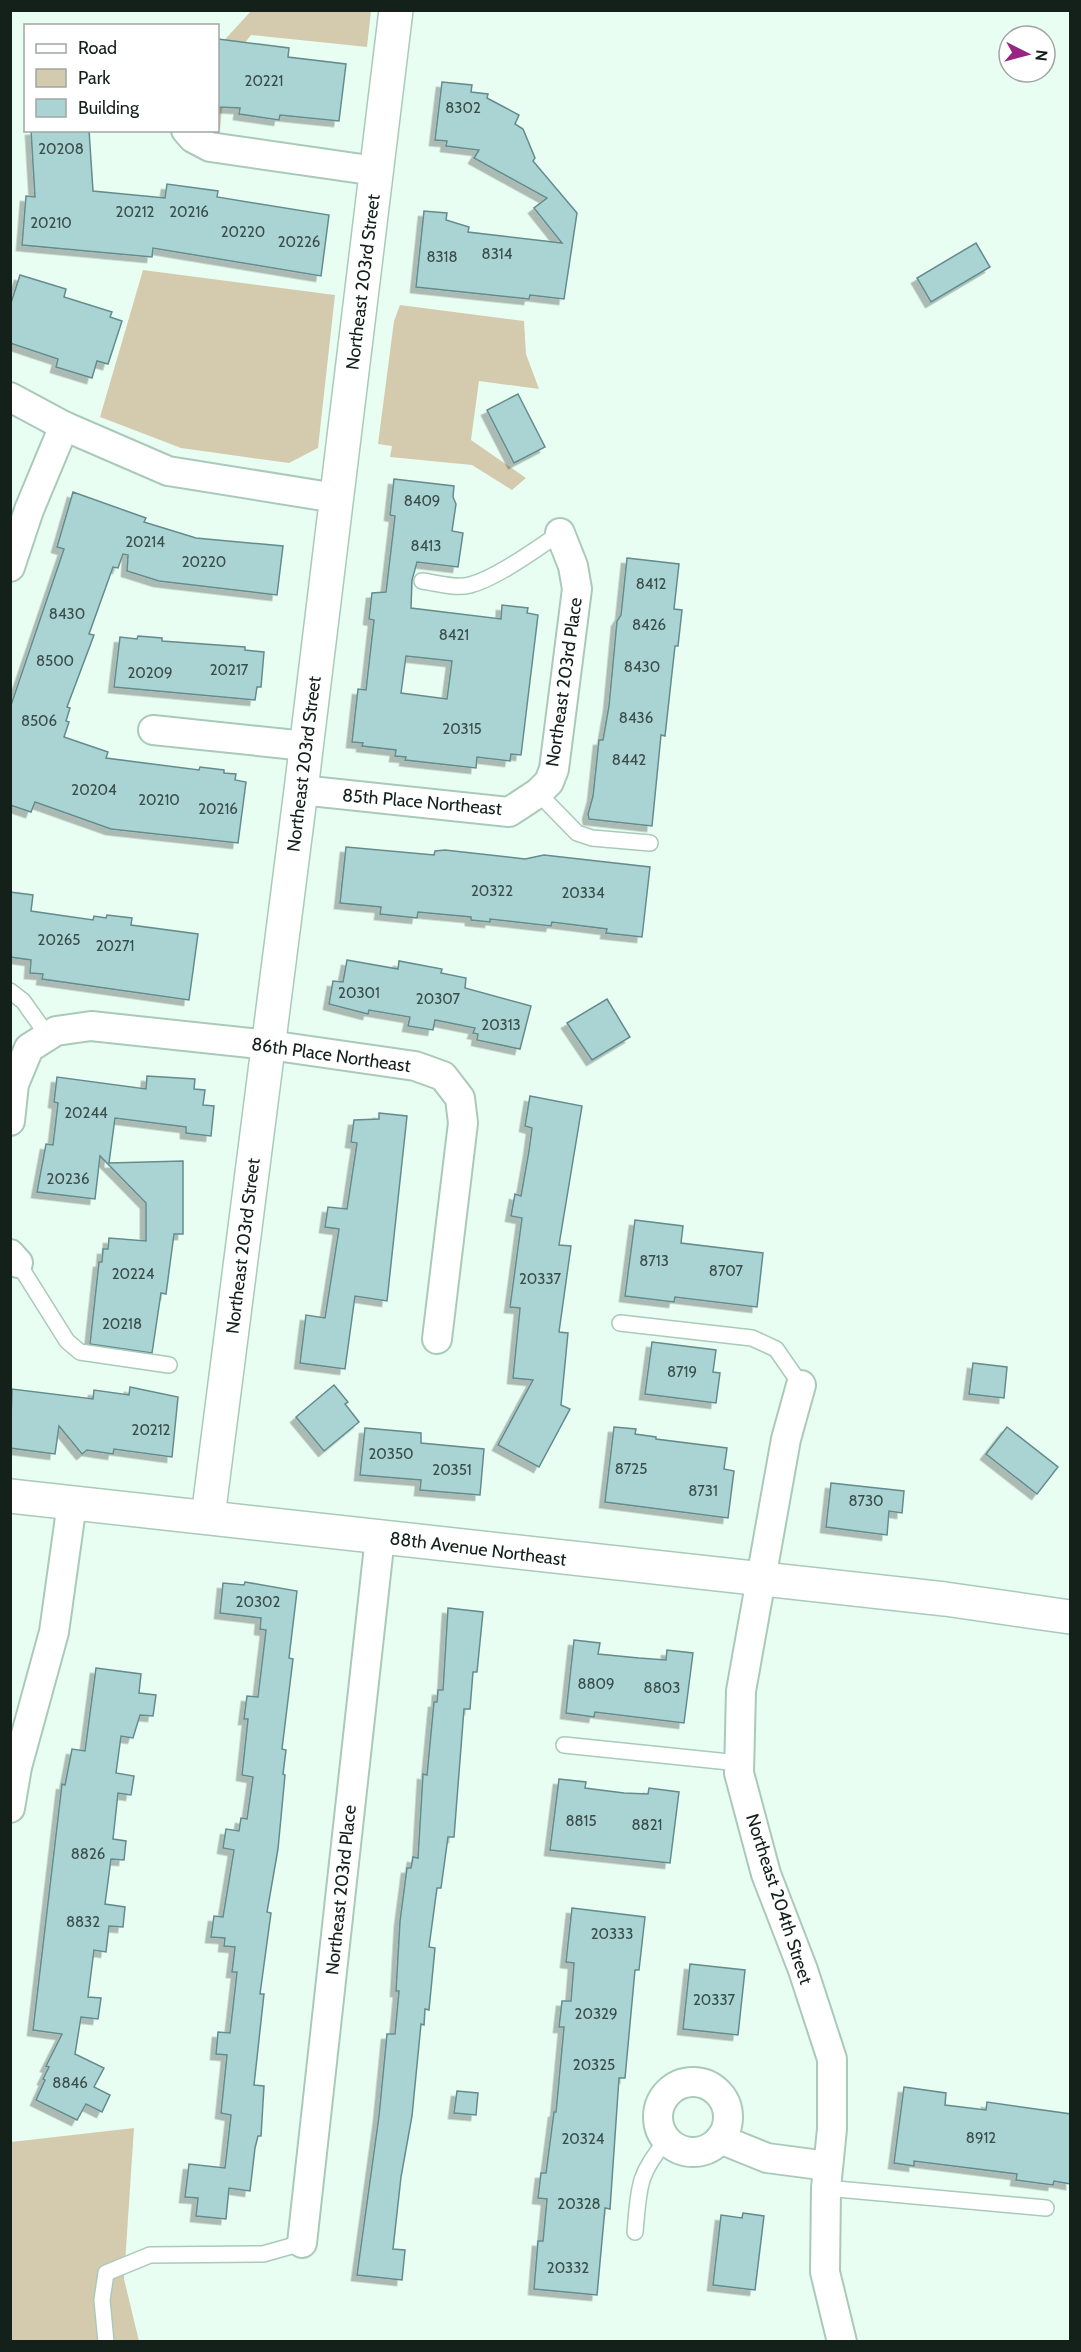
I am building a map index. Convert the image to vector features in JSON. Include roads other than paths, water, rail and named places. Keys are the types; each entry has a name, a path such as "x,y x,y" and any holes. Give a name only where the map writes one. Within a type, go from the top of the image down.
{"street":[{"name":"Northeast 203rd Street","path":"208,1517 301,790 396,10"},
{"path":"188,132 193,138 210,147 376,171"},
{"path":"10,397 64,426 168,471 336,498"},
{"path":"10,567 29,510 64,426"},
{"name":"Northeast 203rd Place","path":"538,794 549,782 554,769 578,589 573,566 560,533"},
{"path":"153,730 306,746"},
{"name":"85th Place Northeast","path":"301,790 501,812 508,812 538,794"},
{"name":"86th Place Northeast","path":"10,1121 14,1084 29,1048 57,1031 91,1026 269,1045 415,1066 442,1076 460,1098 463,1123 437,1339"},
{"name":"Northeast 204th Street","path":"801,1385 786,1439 741,1691 739,1773 766,1874 803,1970 832,2059 832,2129 827,2177 825,2272 842,2342"},
{"name":"88th Avenue Northeast","path":"10,1496 945,1599 1071,1617"},
{"path":"10,1808 17,1767 54,1632 72,1503"},
{"name":"Northeast 203rd Place","path":"302,2243 380,1537"},
{"path":"694,2081 705,2083 723,2097 728,2119 720,2139 705,2150 688,2152 666,2141 657,2118 659,2106 672,2087 694,2081"},
{"path":"720,2139 767,2158 827,2177"}],"lane":[{"path":"422,581 459,586 470,585 519,560 560,533"},
{"path":"538,794 577,833 592,838 650,843"},
{"path":"10,991 23,1001 48,1036"},
{"path":"14,1258 67,1341 80,1352 169,1365"},
{"path":"620,1323 752,1338 776,1349 801,1385"},
{"path":"564,1745 739,1763"},
{"path":"635,2232 640,2179 648,2162 666,2141"},
{"path":"827,2177 1046,2208"},
{"path":"106,2342 102,2300 106,2273 150,2255 263,2254 302,2243"}]}
